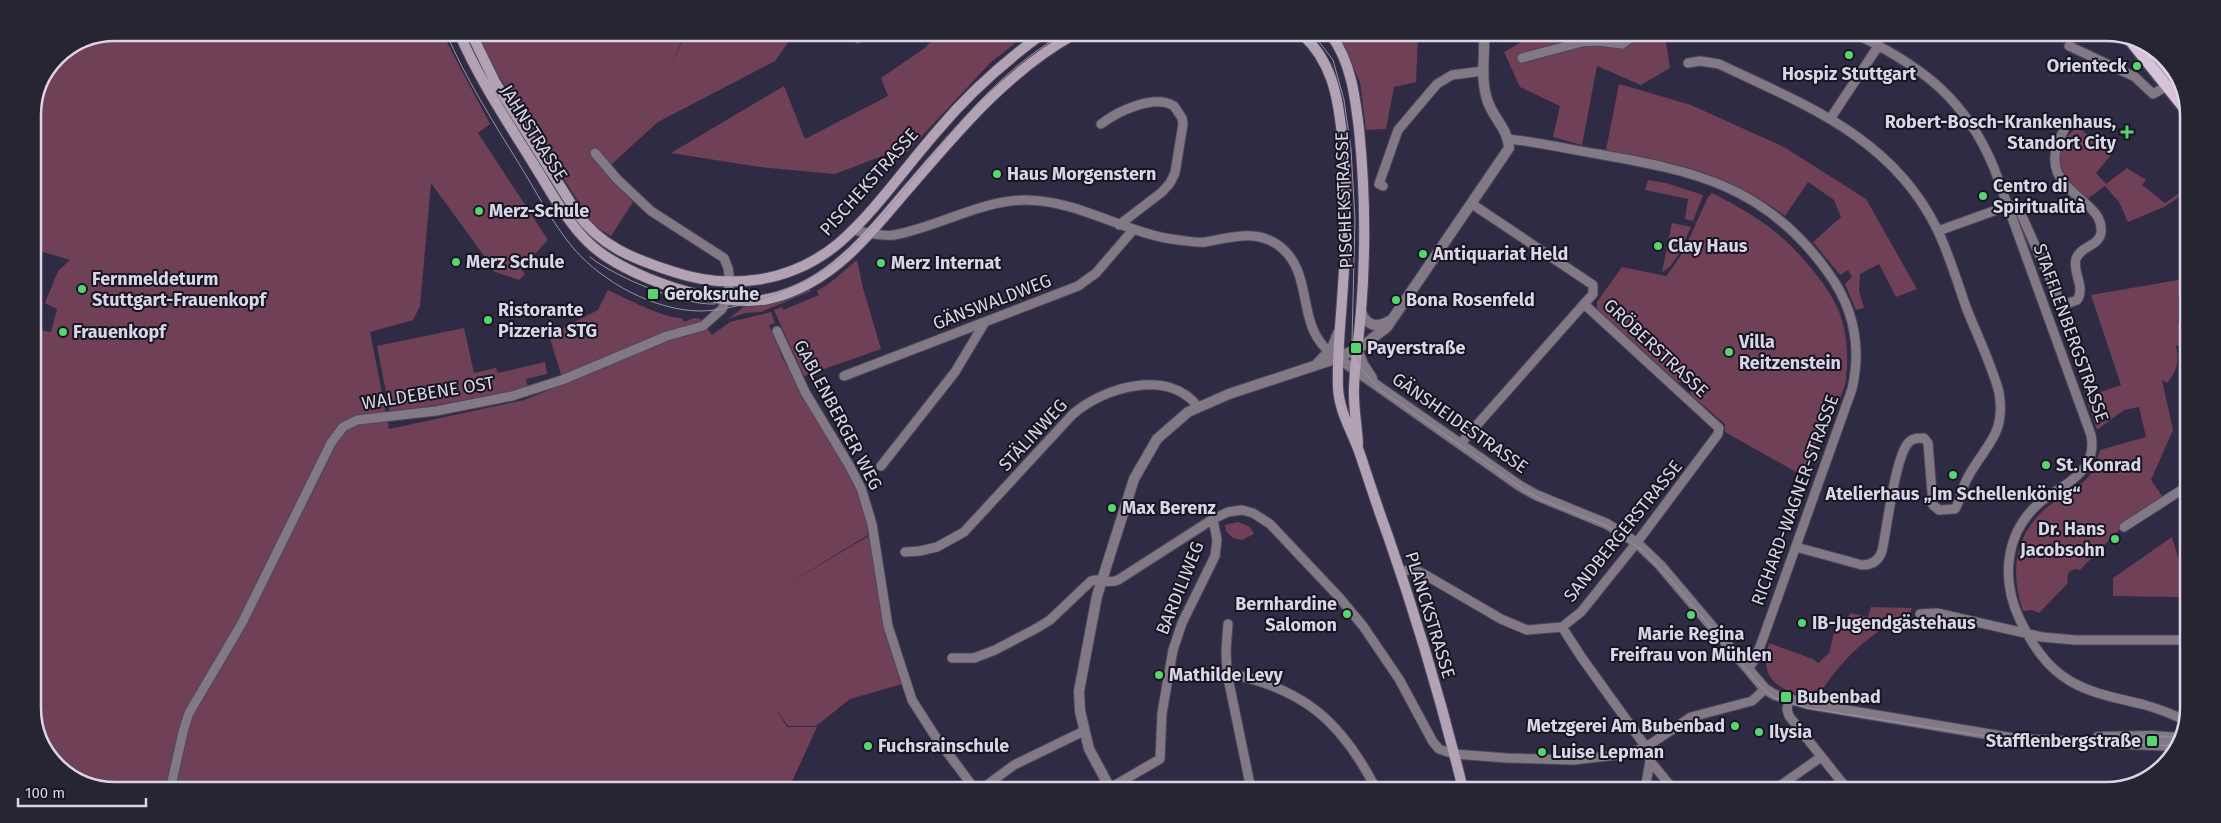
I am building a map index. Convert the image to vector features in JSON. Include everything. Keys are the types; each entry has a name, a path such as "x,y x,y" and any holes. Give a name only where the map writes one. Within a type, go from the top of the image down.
{"main road":[{"name":"JAHNSTRASSE","path":"463,41 480,77 555,199 590,245 611,260 654,281 727,299"},
{"name":"JAHNSTRASSE","path":"475,41 495,82 576,212 590,229 611,247 652,265 700,279 730,282"},
{"name":"PISCHEKSTRASSE","path":"730,282 754,282 795,269 822,256 853,230 959,106 997,69 1033,41"},
{"name":"PISCHEKSTRASSE","path":"727,299 767,300 799,288 836,265 871,232 951,140 995,93 1035,59 1062,41"},
{"name":"PISCHEKSTRASSE","path":"1309,41 1326,64 1334,84 1339,107 1347,200 1338,358"},
{"name":"PISCHEKSTRASSE","path":"1335,41 1348,70 1356,106 1364,198 1365,246 1355,370"},
{"path":"2140,50 2172,83"},
{"name":"PLANCKSTRASSE","path":"1338,358 1340,398 1346,422 1359,452 1400,572 1461,782"},
{"name":"PLANCKSTRASSE","path":"1355,370 1354,402 1359,452"}],"street":[{"path":"1106,782 1094,761 1084,731 1080,697 1081,673 1102,581 1134,480 1145,457 1157,439 1168,428 1198,407 1229,394 1338,358 1357,349 1387,327 1509,148 1504,128 1492,112 1487,101 1483,70 1484,41"},
{"path":"1522,58 1582,42 1598,41 1622,44 1626,41"},
{"name":"STAFFLENBERGSTRASSE","path":"1871,41 1903,59 1927,76 1960,110 1986,150 2008,206 2092,441 2090,456 2086,465 2034,508 2022,522 2012,544 2009,559 2009,586 2018,614 2035,648 2047,662 2070,681 2101,695 2146,705 2179,718"},
{"path":"1830,119 1880,45"},
{"path":"2069,46 2135,77 2153,94 2172,83"},
{"path":"1688,62 1700,61 1719,64 1830,119 1867,142 1895,168 1918,197 1938,232 1999,392 2000,418 1992,442 1968,476 1956,508 1951,511 1938,509 1933,505 1927,441 1918,438 1910,441 1899,465 1882,551 1878,559 1871,564 1862,565 1796,547"},
{"path":"1383,186 1379,184 1394,138 1403,123 1444,78 1483,70"},
{"path":"1101,124 1120,112 1157,102 1174,106 1182,118 1183,124 1175,173 1170,183 1162,192 1118,225"},
{"path":"1938,232 2016,204 2019,206 2060,301 2066,304 2077,300 2080,293 2075,264 2077,256 2082,250 2099,239 2101,230 2100,223 2094,212 2064,185 2058,173 2055,155 2064,130"},
{"name":"RICHARD-WAGNER-STRASSE","path":"1508,139 1671,168 1723,185 1750,199 1780,220 1805,243 1832,278 1847,304 1853,324 1857,354 1852,389 1756,659 1748,669"},
{"path":"595,153 617,179 651,211 724,258 730,282"},
{"name":"GÄNSHEIDESTRASSE","path":"853,230 896,234 987,206 1025,200 1073,208 1160,238 1202,242 1232,236 1256,236 1277,244 1292,259 1301,278 1309,324 1321,344 1329,352 1520,486 1607,524 1637,543 1660,564 1765,689"},
{"name":"GRÖBERSTRASSE","path":"1472,204 1593,285 1593,294 1584,304 1719,428"},
{"name":"GÄNSWALDWEG","path":"844,376 1069,291 1087,281 1133,230"},
{"name":"WALDEBENE OST","path":"171,782 182,732 189,713 242,623 332,443 343,428 357,420 436,412 512,396 562,380 657,340 703,326 722,309 727,299 730,282"},
{"path":"1461,443 1584,304"},
{"path":"1361,311 1366,320 1375,326 1385,324 1397,313"},
{"path":"881,466 955,372 985,322"},
{"path":"1316,364 1329,352 1336,341 1341,324"},
{"name":"GABLENBERGER WEG","path":"777,331 805,392 849,465 860,488 872,524 888,626 912,700 935,736 970,782"},
{"path":"1316,364 1324,353 1321,344"},
{"path":"1357,349 1364,367 1381,388"},
{"name":"STÄLINWEG","path":"906,552 937,547 964,532 1065,421 1093,399 1123,388 1160,386 1185,394 1198,407"},
{"name":"SANDBERGERSTRASSE","path":"1400,572 1413,569 1422,572 1501,619 1527,630 1562,627 1581,612 1637,543 1693,470 1718,434 1719,428"},
{"path":"2124,527 2180,491"},
{"path":"952,658 974,658 1005,645 1050,620 1087,583 1094,580 1110,583 1118,580 1213,519 1228,512 1242,510 1252,513 1270,524 1350,609 1394,672 1439,749 1454,754 1573,760 1626,754 1646,747 1691,717 1752,702 1765,689 1789,700 2006,738 2169,746"},
{"name":"BARDILIWEG","path":"1121,782 1160,760 1162,713 1170,666 1182,623 1217,548 1213,519"},
{"path":"1920,614 1937,613 2028,635 2075,640 2180,640"},
{"path":"1228,624 1227,673 1250,782"},
{"path":"1562,627 1646,747 1650,760 1668,782"},
{"path":"1227,673 1257,679 1276,686 1311,706 1333,726 1352,749 1372,782"},
{"path":"1789,700 1787,709 1789,716 1841,782"},
{"path":"991,782 1014,764 1084,731"},
{"path":"2078,741 2118,736 2173,738"},
{"path":"1785,782 1821,757"},
{"path":"1646,782 1650,760"}],"shaded area":[{"path":"115,41 446,41 490,124 478,133 548,240 521,269 525,274 519,280 493,271 493,268 431,183 420,306 413,320 370,332 389,429 524,400 564,384 549,335 598,310 608,290 656,312 682,318 684,322 694,318 701,319 712,335 730,322 771,312 775,323 769,325 783,359 853,477 865,509 868,535 786,585 872,534 884,626 906,683 850,699 816,726 788,726 775,707 787,727 817,727 792,782 115,782 91,778 83,774 66,763 51,745 45,732 41,713 41,330 51,332 57,309 45,303 58,271 70,260 41,251 41,115 47,87 54,74 74,54 87,47"},
{"path":"481,41 682,41 671,65 683,41 789,41 775,61 658,122 604,171 633,202 611,236 593,225 490,62"},
{"path":"931,41 1018,41 991,62 906,153 898,150 835,174 760,167 671,153 784,86 805,139 888,96 881,78 925,48"},
{"path":"1342,41 1418,41 1416,82 1394,87 1386,129 1366,130 1360,82"},
{"path":"1523,41 1666,41 1670,68 1641,85 1597,66 1582,145 1553,137 1560,106 1520,87 1504,52"},
{"path":"1619,84 1691,105 1784,147 1866,199 1917,289 1896,297 1879,264 1860,274 1859,291 1864,308 1856,310 1845,284 1852,277 1848,270 1840,275 1813,242 1841,217 1834,200 1808,182 1785,216 1743,189 1700,171 1654,159 1606,150"},
{"path":"2078,127 2111,155 2096,173 2106,184 2127,168 2146,180 2142,185 2165,203 2180,193 2180,196 2164,207 2128,222 2119,202 2105,186 2087,199 2070,182 2060,164 2059,155 2061,146 2067,136"},
{"path":"1648,180 1666,183 1703,195 1693,221 1685,219 1688,199 1645,190"},
{"path":"1712,193 1752,215 1785,240 1806,261 1824,285 1840,315 1847,351 1847,370 1843,392 1838,404 1833,403 1829,405 1805,477 1725,432 1725,424 1690,394 1691,388 1684,381 1680,383 1676,381 1597,309 1597,302 1622,267 1666,276 1668,274 1683,252 1708,197"},
{"path":"1672,223 1691,227 1676,258 1662,272"},
{"path":"857,260 881,349 804,376 774,310 782,307 783,310 819,295 817,291"},
{"path":"2180,279 2178,321 2180,345 2176,346 2177,361 2173,374 2167,383 2162,380 2173,430 2151,480 2164,499 2123,526 2080,570 2071,570 2067,577 2068,583 2039,613 2032,610 2023,611 2019,597 2016,569 2021,543 2035,519 2046,508 2074,489 2090,475 2095,467 2100,450 2146,437 2139,407 2124,410 2097,430 2086,397 2121,385 2091,295"},
{"path":"810,289 811,291 761,312 745,313 728,319 744,307 775,303"},
{"path":"464,328 474,373 496,368 498,373 545,362 547,374 526,379 528,389 390,413 377,346"},
{"path":"1238,522 1250,527 1254,534 1242,540 1233,538 1226,531 1225,525"},
{"path":"2172,537 2180,564 2180,598 2113,596 2113,578"},
{"path":"1871,607 1912,608 1910,614 1884,628 1860,646 1840,666 1823,689 1806,692 1805,689 1797,694 1780,686 1770,676 1766,662 1769,643 1813,659 1818,663 1829,653 1834,633 1851,613 1868,617"}],"tram line":[{"path":"450,41 489,115 551,218 574,249 600,273 631,292 665,306 699,311 727,308 769,296 809,279 845,254 881,217 976,105 1002,79 1052,41"},
{"path":"1319,41 1333,60 1344,100 1351,149 1355,220 1352,340 1361,368 1379,389 1526,491 1540,499 1607,526 1643,551 1670,579 1761,687 1775,698 1807,708 2016,741 2168,746"},
{"path":"2151,57 2172,83"},
{"path":"590,257 601,265 650,289 686,300 715,304"},
{"path":"2104,737 2173,737"}],"place":[{"name":"Hospiz Stuttgart","path":"1849,55"},
{"name":"Orienteck","path":"2137,66"},
{"name":"Robert-Bosch-Krankenhaus, Standort City","path":"2127,132"},
{"name":"Haus Morgenstern","path":"997,174"},
{"name":"Centro di Spiritualità","path":"1983,196"},
{"name":"Merz-Schule","path":"479,211"},
{"name":"Clay Haus","path":"1658,246"},
{"name":"Antiquariat Held","path":"1423,254"},
{"name":"Merz Schule","path":"456,262"},
{"name":"Merz Internat","path":"881,263"},
{"name":"Fernmeldeturm Stuttgart-Frauenkopf","path":"82,289"},
{"name":"Geroksruhe","path":"653,294"},
{"name":"Bona Rosenfeld","path":"1396,300"},
{"name":"Ristorante Pizzeria STG","path":"488,320"},
{"name":"Frauenkopf","path":"63,332"},
{"name":"Payerstraße","path":"1356,348"},
{"name":"Villa Reitzenstein","path":"1729,352"},
{"name":"St. Konrad","path":"2046,465"},
{"name":"Atelierhaus „Im Schellenkönig“","path":"1953,475"},
{"name":"Max Berenz","path":"1112,508"},
{"name":"Dr. Hans Jacobsohn","path":"2115,539"},
{"name":"Bernhardine Salomon","path":"1347,614"},
{"name":"Marie Regina Freifrau von Mühlen","path":"1691,615"},
{"name":"IB-Jugendgästehaus","path":"1802,623"},
{"name":"Mathilde Levy","path":"1159,675"},
{"name":"Bubenbad","path":"1786,697"},
{"name":"Metzgerei Am Bubenbad","path":"1735,726"},
{"name":"Ilysia","path":"1759,732"},
{"name":"Stafflenbergstraße","path":"2152,741"},
{"name":"Fuchsrainschule","path":"868,746"},
{"name":"Luise Lepman","path":"1542,752"}]}
